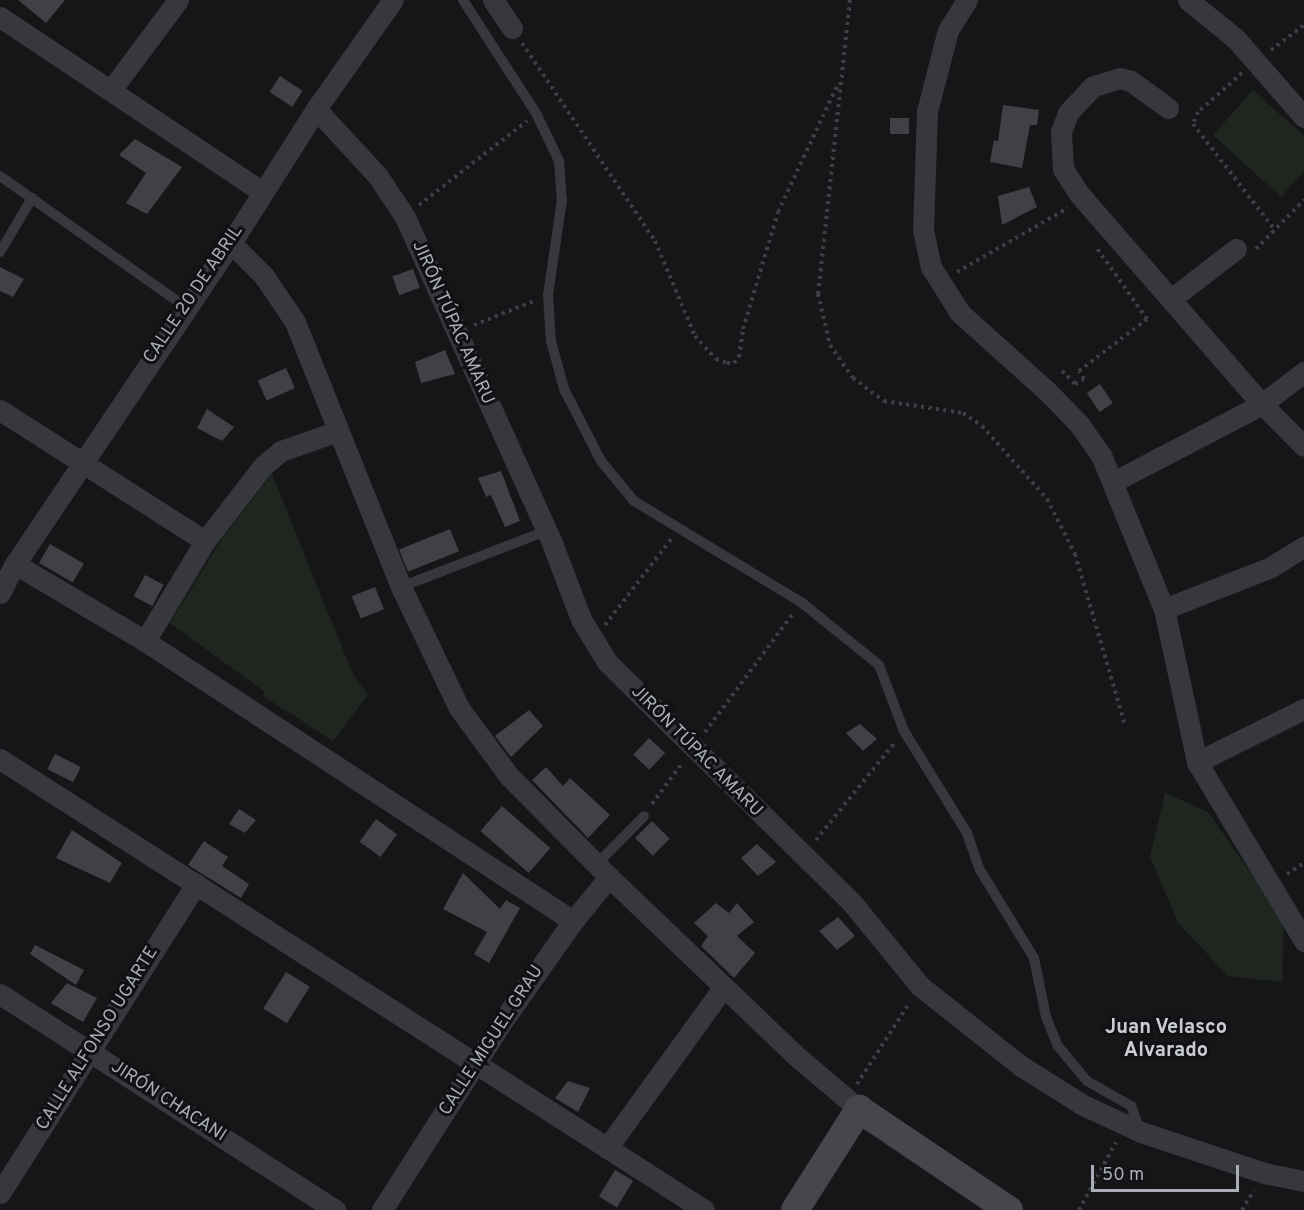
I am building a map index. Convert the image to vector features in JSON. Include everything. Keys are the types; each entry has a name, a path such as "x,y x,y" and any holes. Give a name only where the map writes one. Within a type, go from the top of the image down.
{"street":[{"path":"111,90 178,0"},
{"name":"CALLE 20 DE ABRIL","path":"0,593 15,564 231,243 316,109 393,0"},
{"path":"493,0 512,28"},
{"path":"967,0 948,30 927,111 923,230 938,282 960,313 1078,424 1114,481 1164,609 1197,762 1304,941"},
{"path":"1188,0 1235,38 1304,117"},
{"path":"0,17 262,192"},
{"path":"1168,108 1131,81 1104,81 1093,86 1068,113 1059,148 1063,169 1080,195 1262,404 1304,446"},
{"name":"JIRÓN TÚPAC AMARU","path":"316,109 377,175 405,217 454,333 546,531 581,619 595,638 591,639 607,662 692,749 853,904 920,986 1021,1066 1133,1129 1264,1173 1304,1181"},
{"path":"231,243 269,283 295,322 401,587 459,708 509,776 723,988 857,1098 1009,1210"},
{"path":"1171,299 1236,249"},
{"path":"1114,481 1262,404 1304,372"},
{"path":"0,410 205,541"},
{"path":"145,641 205,541 271,458 281,451 338,431"},
{"path":"1164,609 1271,567 1304,546"},
{"path":"15,564 145,641 573,921"},
{"path":"1197,762 1304,709"},
{"path":"0,759 704,1210"},
{"name":"CALLE MIGUEL GRAU","path":"382,1210 476,1064 573,921 603,871"},
{"name":"CALLE ALFONSO UGARTE","path":"0,1193 196,884"},
{"path":"607,1148 723,988"},
{"name":"JIRÓN CHACANI","path":"0,994 335,1210"},
{"path":"795,1210 857,1098"}],"lane":[{"path":"463,0 537,115 559,161 562,200 548,295 551,341 564,389 581,427 601,460 634,501 801,602 879,665 904,731 967,833 980,870 1034,958 1046,1017 1058,1046 1087,1081 1131,1106 1133,1129"},
{"path":"0,176 186,307"},
{"path":"0,252 32,198"},
{"path":"401,587 546,531"},
{"path":"603,871 644,816"}],"path":[{"path":"850,0 818,294 830,345 853,378 884,401 963,413 982,426 1047,500 1075,554 1125,725"},
{"path":"512,28 640,216 685,303 695,336 716,359 727,363 734,363 739,357 743,329 778,212 840,81"},
{"path":"1198,112 1193,124 1275,230"},
{"path":"405,217 515,127 537,115"},
{"path":"1236,249 1246,259 1304,200"},
{"path":"938,282 1069,208 1075,217"},
{"path":"1062,371 1075,384 1084,379 1079,371 1147,319 1095,245"},
{"path":"454,333 548,295"},
{"path":"595,638 680,528"},
{"path":"644,816 801,602"},
{"path":"802,857 904,731"},
{"path":"857,1098 920,986"},
{"path":"1079,1210 1133,1129"}],"shaded area":[{"path":"1253,90 1304,136 1304,171 1281,197 1213,135"},
{"path":"272,474 352,672 368,695 333,741 263,696 265,692 170,623 221,540"},
{"path":"1165,793 1208,812 1284,920 1282,982 1228,976 1178,923 1150,856"}],"building":[{"path":"18,0 65,0 46,23"},
{"path":"280,76 303,91 292,107 270,92"},
{"path":"1003,105 1039,110 1037,125 1030,125 1022,168 990,162 994,140 998,141"},
{"path":"890,118 909,118 909,134 890,134"},
{"path":"135,139 182,167 147,214 126,203 146,173 119,155"},
{"path":"1029,187 1037,207 1002,225 998,196"},
{"path":"0,267 24,279 13,297 0,291"},
{"path":"413,269 420,288 399,295 392,277"},
{"path":"445,350 455,374 421,383 415,362"},
{"path":"286,368 295,388 267,401 258,381"},
{"path":"1100,384 1113,403 1100,412 1087,393"},
{"path":"207,409 234,427 222,441 197,428"},
{"path":"501,471 520,521 505,527 491,495 486,497 478,478"},
{"path":"450,529 459,551 408,572 399,550"},
{"path":"50,544 84,564 73,583 39,563"},
{"path":"145,575 164,585 152,606 134,596"},
{"path":"375,587 384,609 361,619 352,596"},
{"path":"529,710 543,726 511,757 495,736"},
{"path":"860,724 877,739 863,751 846,733"},
{"path":"649,738 665,753 649,770 633,755"},
{"path":"55,754 81,767 73,782 47,769"},
{"path":"546,767 563,786 570,778 610,815 588,838 532,780"},
{"path":"502,806 550,848 529,873 480,831"},
{"path":"239,809 256,820 245,833 229,824"},
{"path":"376,819 397,834 381,857 360,842"},
{"path":"652,821 670,839 653,856 635,838"},
{"path":"72,830 122,863 110,883 56,858"},
{"path":"204,841 228,857 222,866 249,884 241,898 188,865"},
{"path":"757,844 776,862 758,876 741,858"},
{"path":"463,873 500,909 506,900 520,908 489,963 474,954 487,932 443,909"},
{"path":"716,903 729,913 737,903 754,922 737,936 755,953 734,978 701,946 708,936 694,923"},
{"path":"838,917 855,936 837,950 819,931"},
{"path":"35,945 84,970 76,985 30,954"},
{"path":"286,972 310,987 287,1023 263,1008"},
{"path":"67,983 97,998 83,1022 51,1003"},
{"path":"568,1081 590,1088 578,1112 555,1098"},
{"path":"615,1170 633,1181 617,1207 599,1197"}],"district":[{"name":"Juan Velasco Alvarado","path":"1166,1040"}]}
